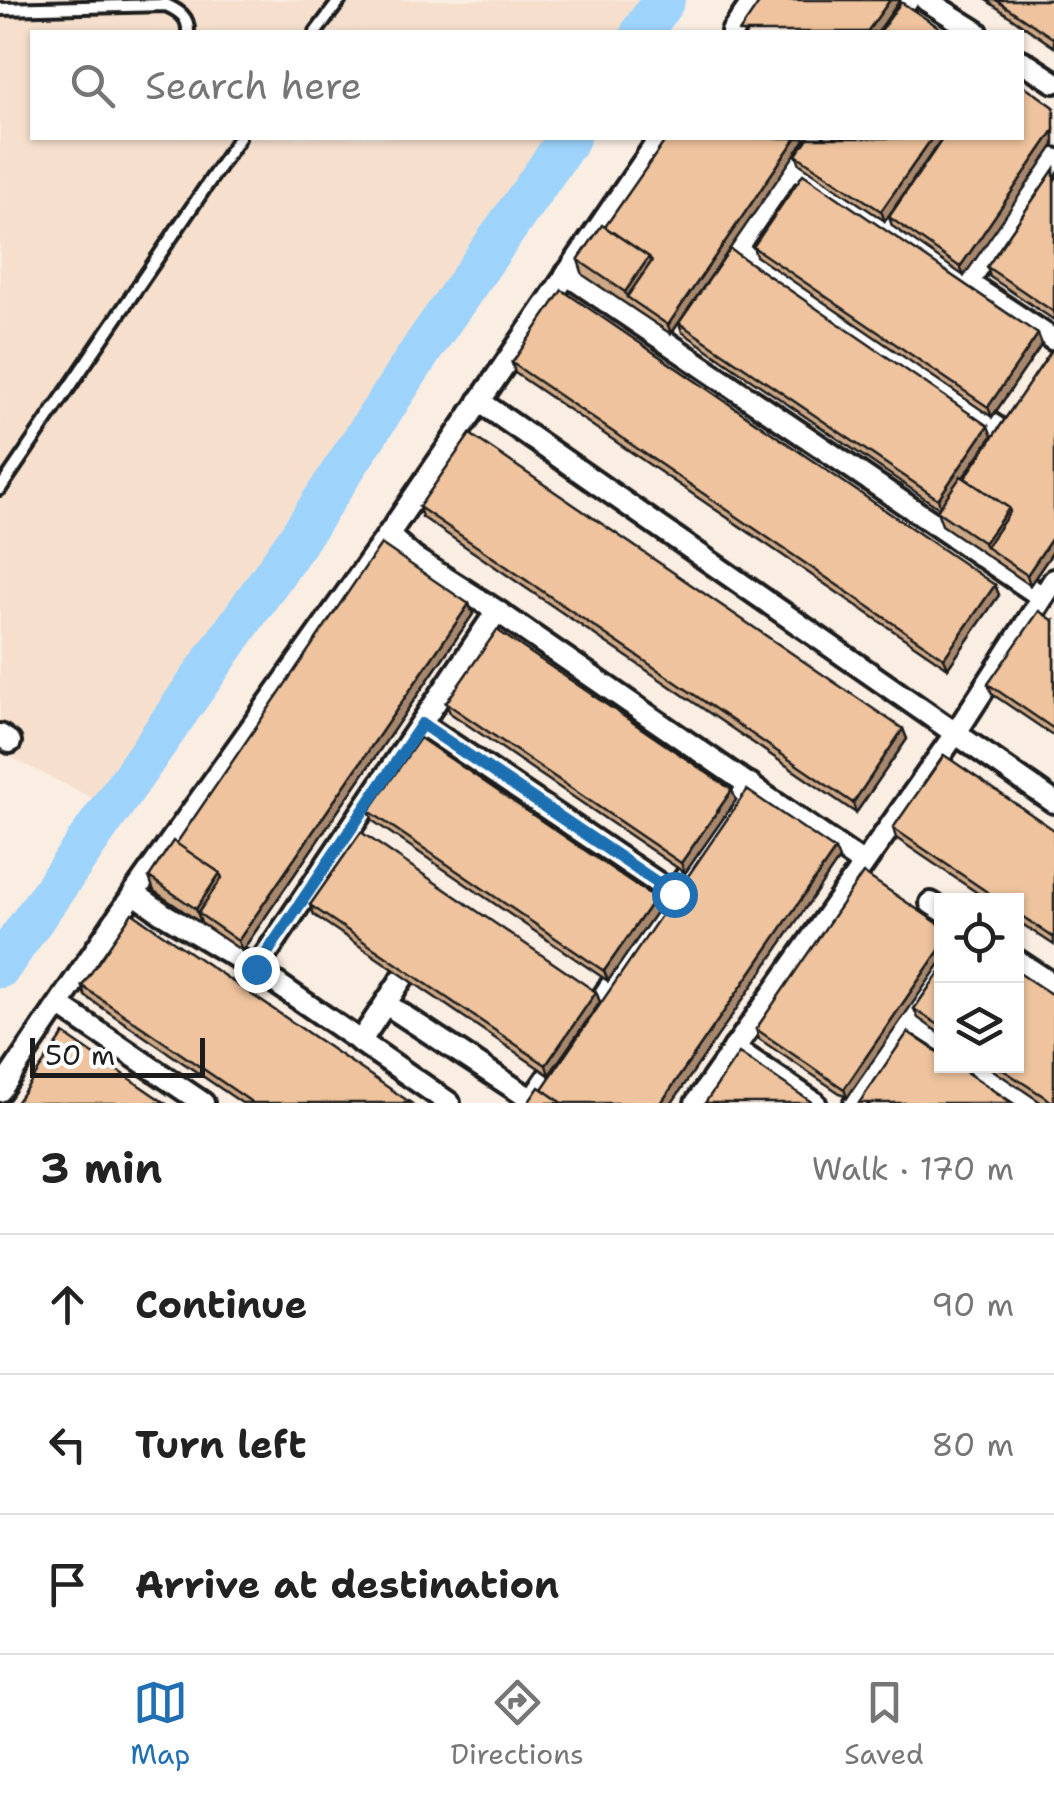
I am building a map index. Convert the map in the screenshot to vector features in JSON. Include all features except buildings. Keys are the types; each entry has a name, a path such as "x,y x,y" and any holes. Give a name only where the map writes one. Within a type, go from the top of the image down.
{"street":[{"path":"733,30 754,0"},
{"path":"886,30 908,0"},
{"path":"926,0 974,30"},
{"path":"1024,62 1054,82"},
{"path":"0,1092 134,893 388,535 659,140"},
{"path":"714,280 811,140"},
{"path":"967,283 1054,159"},
{"path":"792,166 890,219 967,283 1054,340"},
{"path":"736,249 1000,430"},
{"path":"566,274 675,336 1048,588 955,734 696,1103"},
{"path":"479,401 1054,802"},
{"path":"388,535 414,558 498,611 862,863"},
{"path":"256,969 358,834 422,724 498,611"},
{"path":"422,724 674,894"},
{"path":"386,1004 531,1102 595,995 674,894 750,784"},
{"path":"134,893 256,969 449,1103"},
{"path":"1024,965 1054,985"},
{"path":"360,1042 403,977"},
{"path":"855,1103 937,983"},
{"path":"60,1006 203,1103"},
{"path":"911,1020 934,1035"},
{"path":"734,1048 815,1103"},
{"path":"988,1073 1033,1103"}],"lane":[{"path":"318,30 340,0"},
{"path":"0,9 166,4 181,12 188,30"},
{"path":"0,489 238,140"}],"shaded area":[{"path":"0,0 666,0 645,30 30,30 30,140 571,140 112,808 0,752"}],"waterway":[{"path":"643,30 664,0"},
{"path":"0,967 297,541 426,343 568,140"}],"route":[{"path":"256,969 422,724 674,894"}]}
